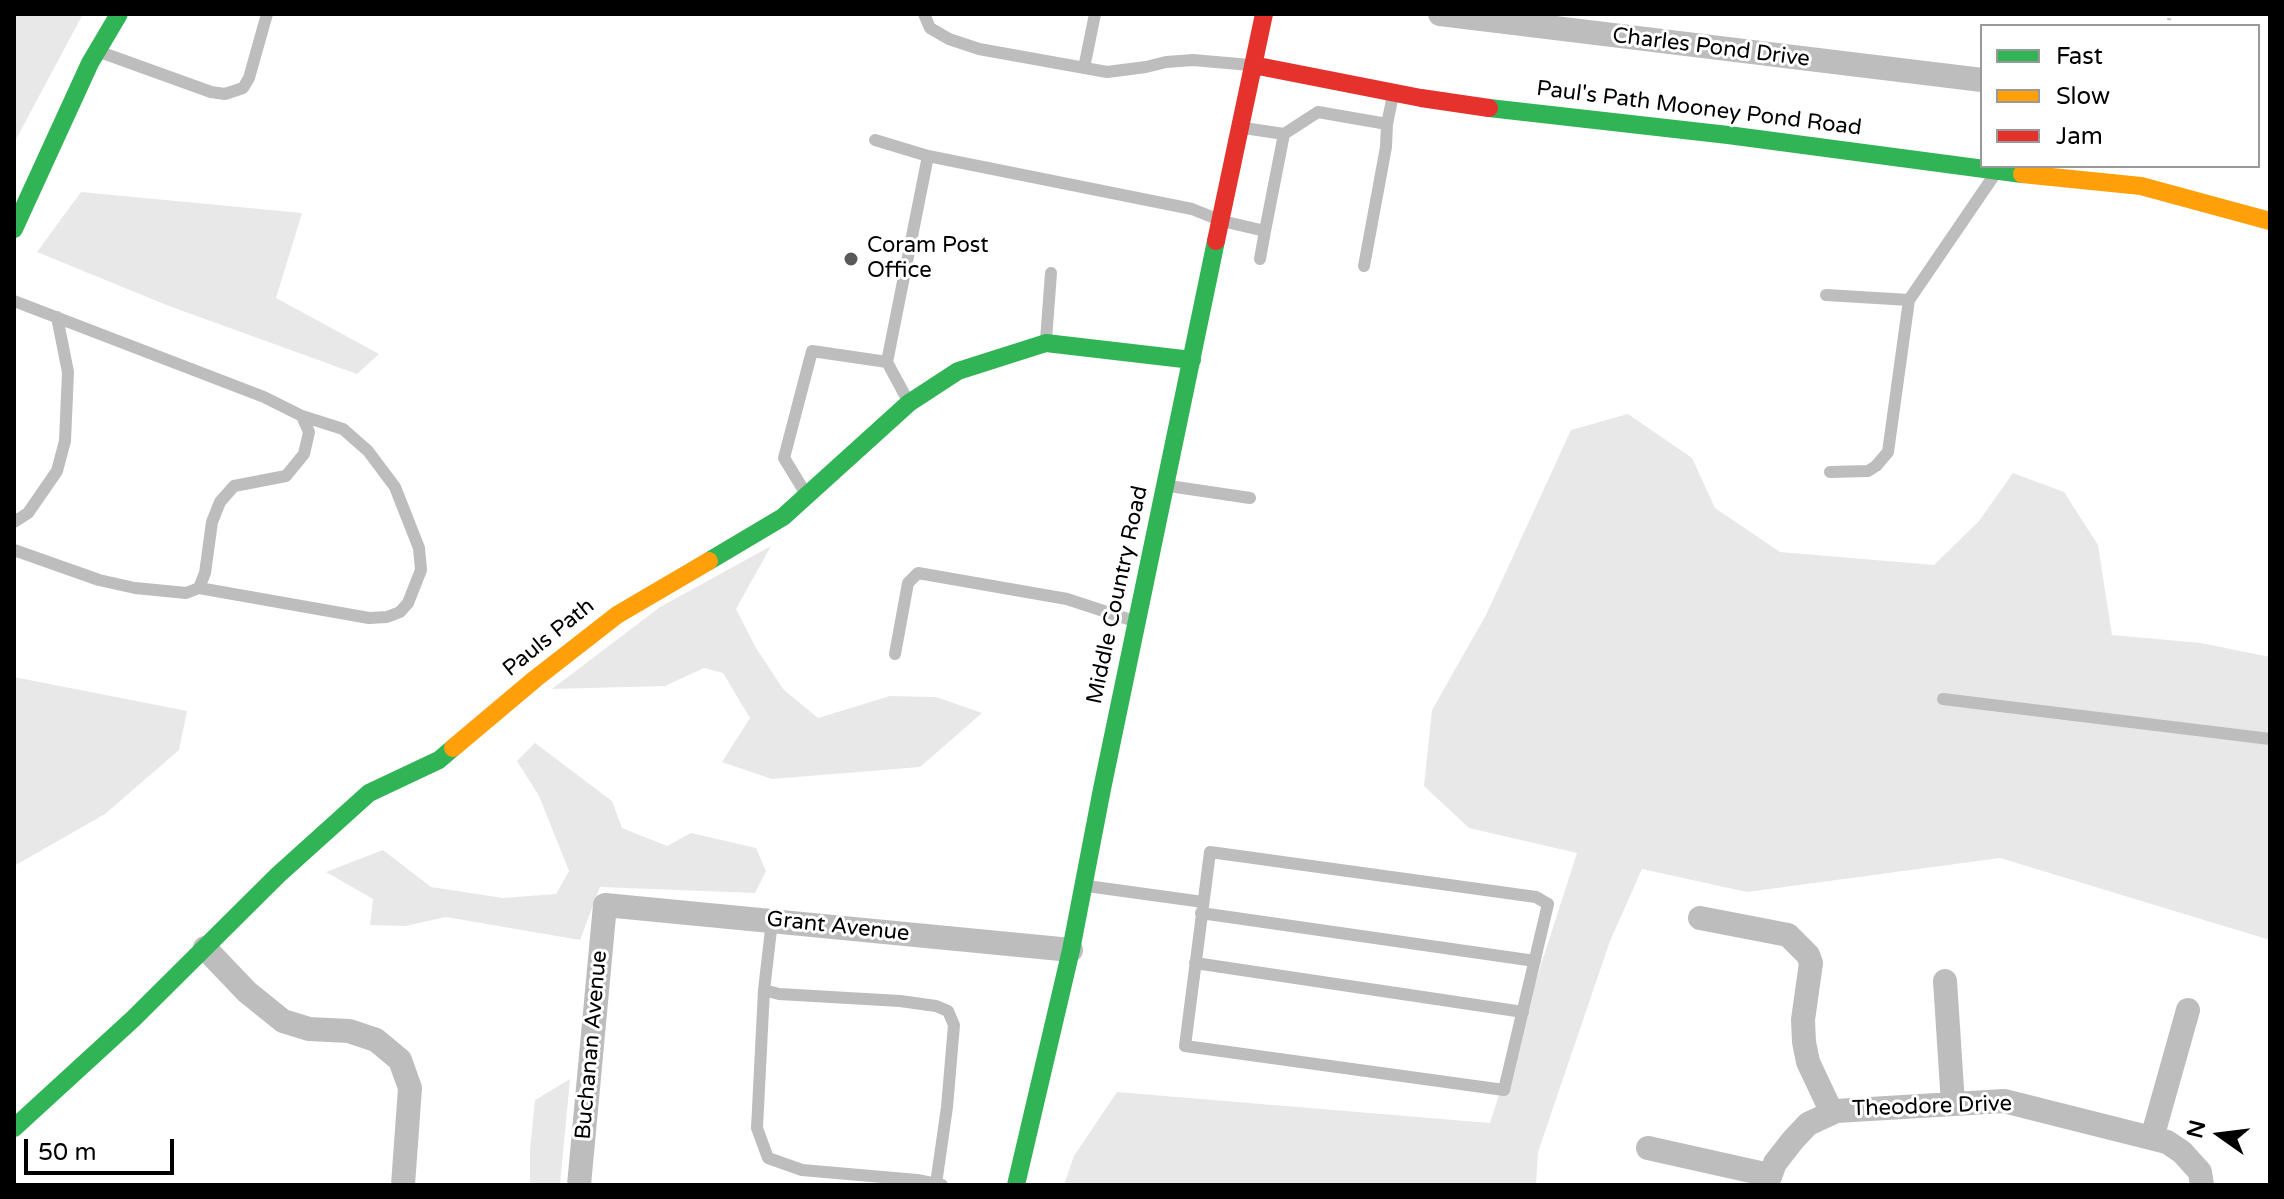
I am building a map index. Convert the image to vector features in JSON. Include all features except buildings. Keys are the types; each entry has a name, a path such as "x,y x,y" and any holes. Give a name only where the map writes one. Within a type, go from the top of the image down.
{"street":[{"path":"14,229 97,51 119,14"},
{"name":"Middle Country Road","path":"1016,1185 1071,950 1264,14"},
{"name":"Charles Pond Drive","path":"1440,14 1980,80"},
{"name":"Paul's Path Mooney Pond Road","path":"1253,65 1393,92 1534,114 1728,135 1997,172 2143,176 2270,221"},
{"name":"Pauls Path","path":"14,1128 133,1019 278,875 369,793 439,760 617,615 783,517 909,403 958,371 1046,343 1192,360"},
{"name":"Grant Avenue","path":"605,905 1071,950"},
{"name":"Buchanan Avenue","path":"579,1185 605,905"},
{"path":"1700,918 1788,935 1808,955 1811,963 1803,1020 1804,1042 1808,1062 1832,1113"},
{"path":"205,948 247,992 283,1021 309,1029 349,1031 376,1040 400,1060 410,1088 403,1185"},
{"path":"1945,981 1953,1104"},
{"path":"2152,1138 2188,1010"},
{"name":"Theodore Drive","path":"1768,1180 1793,1140 1808,1124 1832,1113 2004,1101 2167,1142 2182,1152 2200,1172 2202,1185"},
{"path":"1648,1148 1768,1180"}],"lane":[{"path":"97,51 211,92 225,94 243,88 249,78 267,14"},
{"path":"924,14 930,28 949,39 979,49 1107,72 1193,60 1253,65"},
{"path":"1084,68 1095,14"},
{"path":"1364,266 1393,92"},
{"path":"1241,127 1284,134 1318,112 1387,124"},
{"path":"1260,259 1284,134"},
{"path":"875,140 928,156 1192,209 1222,221 1265,231"},
{"path":"909,403 887,362 928,156"},
{"path":"1830,472 1868,471 1888,452 1909,300 1997,172"},
{"path":"1046,343 1051,273"},
{"path":"1826,295 1909,300"},
{"path":"14,301 264,397 302,416 343,429 368,451 395,487 419,548 421,570 408,603 400,612 387,617 369,618 199,588 186,593 135,588 99,580 14,550"},
{"path":"14,522 28,513 57,471 65,441 67,353 57,317"},
{"path":"807,495 784,458 812,351 887,362"},
{"path":"199,588 205,573 212,522 220,502 234,486 286,476 304,454 309,432 302,416"},
{"path":"1166,486 1250,498"},
{"path":"895,654 908,583 918,573 1067,599 1137,622"},
{"path":"1943,699 2270,739"},
{"path":"1210,852 1536,897 1548,904 1535,961 1504,1090 1185,1046 1210,852"},
{"path":"1084,885 1202,908 1535,961"},
{"path":"772,921 764,990 757,1128 768,1158 802,1170 942,1185"},
{"path":"1195,963 1523,1012"},
{"path":"764,990 779,994 900,1001 936,1006 948,1011 954,1025 936,1184"}],"shaded area":[{"path":"14,14 83,14 14,143"},
{"path":"81,192 302,213 276,298 379,354 357,374 169,306 37,252"},
{"path":"1628,414 1692,458 1715,508 1780,552 1934,565 1979,521 2013,473 2064,492 2098,545 2112,635 2201,643 2270,657 2270,940 2000,858 1747,892 1642,869 1610,941 1538,1152 1536,1185 1064,1185 1074,1156 1117,1092 1490,1123 1577,853 1469,828 1424,786 1432,710 1486,615 1571,430"},
{"path":"771,546 736,609 756,648 783,689 818,718 890,696 936,697 982,713 920,767 772,779 722,762 750,718 723,673 704,668 665,686 552,689 660,607"},
{"path":"14,677 187,711 179,750 105,814 14,866"},
{"path":"535,743 612,801 622,828 667,846 691,833 756,848 766,871 755,893 600,887 580,940 446,917 405,926 370,925 373,899 326,872 383,850 431,887 503,898 556,894 569,871 539,796 517,761"},
{"path":"570,1079 560,1185 530,1185 535,1100"}],"traffic: fast":[{"path":"14,229 90,63 119,14"},
{"path":"1489,108 1728,135 2022,174"},
{"path":"1016,1185 1071,950 1216,241"},
{"path":"709,561 783,517 909,403 958,371 1046,343 1192,360"},
{"path":"14,1128 133,1019 278,875 369,793 439,760 453,748"}],"traffic: slow":[{"path":"2022,174 2141,186 2270,221"},
{"path":"453,748 617,615 709,561"}],"traffic: jam":[{"path":"1216,241 1264,14"},
{"path":"1253,65 1489,108"}],"place":[{"name":"Coram Post Office","path":"851,259"}]}
